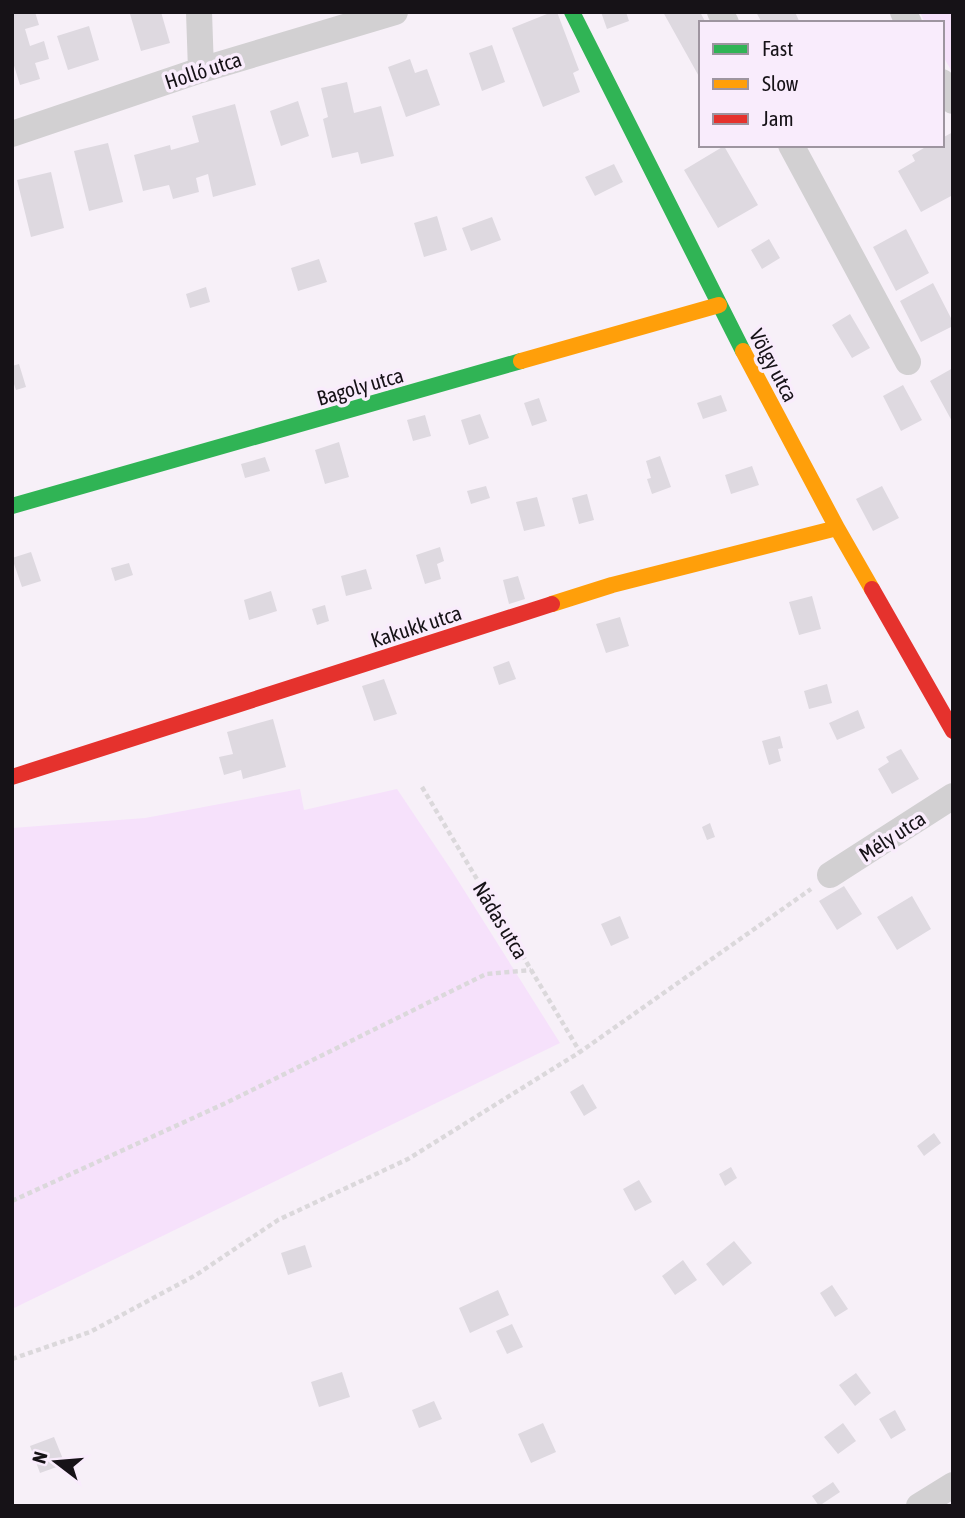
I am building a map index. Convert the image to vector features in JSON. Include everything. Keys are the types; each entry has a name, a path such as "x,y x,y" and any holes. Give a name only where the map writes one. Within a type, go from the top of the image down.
{"street":[{"path":"199,12 201,70"},
{"name":"Holló utca","path":"12,134 201,70 395,12"},
{"name":"Völgy utca","path":"572,12 719,305 837,528 953,731"},
{"path":"944,85 953,101"},
{"path":"793,147 908,362"},
{"name":"Bagoly utca","path":"12,506 719,305"},
{"name":"Kakukk utca","path":"12,776 612,585 837,528"},
{"name":"Mély utca","path":"830,875 953,796"},
{"path":"919,1506 953,1485"}],"path":[{"name":"Nádas utca","path":"422,787 580,1052"},
{"path":"12,1359 90,1332 196,1275 278,1220 408,1159 580,1052 830,875"},
{"path":"12,1201 228,1102 486,974 531,970"}],"shaded area":[{"path":"920,12 953,12 953,74 944,58 944,21 924,21"},
{"path":"300,789 304,810 397,789 560,1043 12,1309 12,828 145,818"}],"building":[{"path":"12,12 35,12 39,25 25,29 30,46 44,41 49,59 35,63 40,79 20,85 12,59"},
{"path":"161,12 170,43 141,51 130,14"},
{"path":"557,12 579,70 573,73 580,92 543,107 512,28"},
{"path":"601,12 626,12 629,21 607,29"},
{"path":"663,12 700,12 705,21 699,21 699,76"},
{"path":"756,12 795,12 799,21 761,21"},
{"path":"89,26 99,60 68,70 57,36"},
{"path":"492,45 505,82 482,91 469,53"},
{"path":"410,59 415,73 427,69 440,105 406,117 388,67"},
{"path":"347,82 354,113 381,106 394,156 361,164 358,152 332,158 323,119 328,117 321,88"},
{"path":"298,101 309,136 281,146 270,111"},
{"path":"235,104 256,185 213,197 208,174 196,178 199,192 173,199 169,185 143,191 134,155 170,145 171,150 199,142 192,116"},
{"path":"953,132 953,195 921,212 898,171 915,161 912,155 926,147 944,147 944,137"},
{"path":"108,143 123,202 89,211 74,151"},
{"path":"725,147 758,205 718,228 684,170"},
{"path":"614,164 623,182 595,196 585,177"},
{"path":"51,172 64,228 31,237 17,180"},
{"path":"437,216 447,250 424,257 414,223"},
{"path":"492,217 501,240 471,251 462,228"},
{"path":"906,229 929,273 896,291 873,247"},
{"path":"769,239 780,258 762,269 751,250"},
{"path":"319,259 327,282 298,291 291,268"},
{"path":"933,283 953,326 921,342 900,301"},
{"path":"206,287 210,302 190,308 186,294"},
{"path":"850,314 870,348 852,358 832,325"},
{"path":"19,364 26,387 16,390 14,384 12,385 12,366"},
{"path":"953,368 953,423 930,381"},
{"path":"903,385 922,420 901,431 883,396"},
{"path":"721,395 727,411 703,419 697,403"},
{"path":"539,398 547,421 532,426 524,403"},
{"path":"480,414 489,438 469,445 461,420"},
{"path":"425,415 431,436 413,441 407,420"},
{"path":"339,442 349,477 325,484 315,450"},
{"path":"660,456 671,487 652,494 647,479 651,478 646,461"},
{"path":"265,457 270,471 245,478 241,464"},
{"path":"752,466 759,485 731,494 725,475"},
{"path":"486,486 490,498 471,504 467,491"},
{"path":"882,486 899,518 873,531 856,499"},
{"path":"587,494 594,520 579,524 572,498"},
{"path":"537,497 545,526 524,531 516,502"},
{"path":"440,547 444,561 437,564 441,579 425,584 416,555"},
{"path":"31,552 41,581 22,587 12,558"},
{"path":"129,563 133,575 115,581 111,568"},
{"path":"366,569 372,589 346,596 341,576"},
{"path":"518,576 525,599 509,604 503,580"},
{"path":"271,591 277,611 249,620 244,600"},
{"path":"812,596 821,629 799,635 789,602"},
{"path":"325,605 329,621 317,625 312,609"},
{"path":"620,617 629,646 606,653 596,624"},
{"path":"509,661 516,679 499,685 493,667"},
{"path":"384,679 397,714 374,721 362,686"},
{"path":"827,684 832,703 809,709 804,691"},
{"path":"858,710 865,728 837,740 829,723"},
{"path":"273,719 286,767 243,779 241,770 224,775 219,757 233,754 227,732"},
{"path":"780,736 783,748 778,749 781,761 769,765 762,741"},
{"path":"901,749 919,779 892,794 878,769 889,762 886,757"},
{"path":"710,823 715,837 707,840 702,827"},
{"path":"844,886 862,914 837,930 819,901"},
{"path":"912,896 931,929 897,950 877,917"},
{"path":"620,916 629,938 611,946 601,924"},
{"path":"583,1084 597,1108 584,1116 570,1092"},
{"path":"934,1133 941,1143 924,1156 917,1146"},
{"path":"731,1167 737,1178 725,1186 719,1174"},
{"path":"639,1180 652,1202 635,1211 623,1189"},
{"path":"734,1241 752,1263 723,1286 706,1264"},
{"path":"305,1245 312,1267 288,1275 281,1253"},
{"path":"683,1260 697,1280 675,1295 662,1276"},
{"path":"832,1285 848,1309 835,1317 820,1293"},
{"path":"498,1290 509,1315 470,1333 459,1308"},
{"path":"512,1324 523,1347 507,1354 496,1331"},
{"path":"342,1372 350,1397 319,1407 311,1382"},
{"path":"856,1373 871,1393 855,1406 839,1385"},
{"path":"434,1401 442,1419 419,1428 412,1410"},
{"path":"895,1410 906,1430 891,1439 879,1419"},
{"path":"543,1423 556,1452 531,1463 518,1434"},
{"path":"843,1423 856,1441 838,1454 824,1437"},
{"path":"54,1437 65,1464 40,1473 30,1446"},
{"path":"833,1482 840,1492 819,1506 812,1496"}],"traffic: fast":[{"path":"572,12 743,351"},
{"path":"12,506 521,361"}],"traffic: slow":[{"path":"521,361 719,305"},
{"path":"743,351 872,589"},
{"path":"552,604 612,585 837,528"}],"traffic: jam":[{"path":"872,589 953,731"},
{"path":"12,777 552,604"}]}
